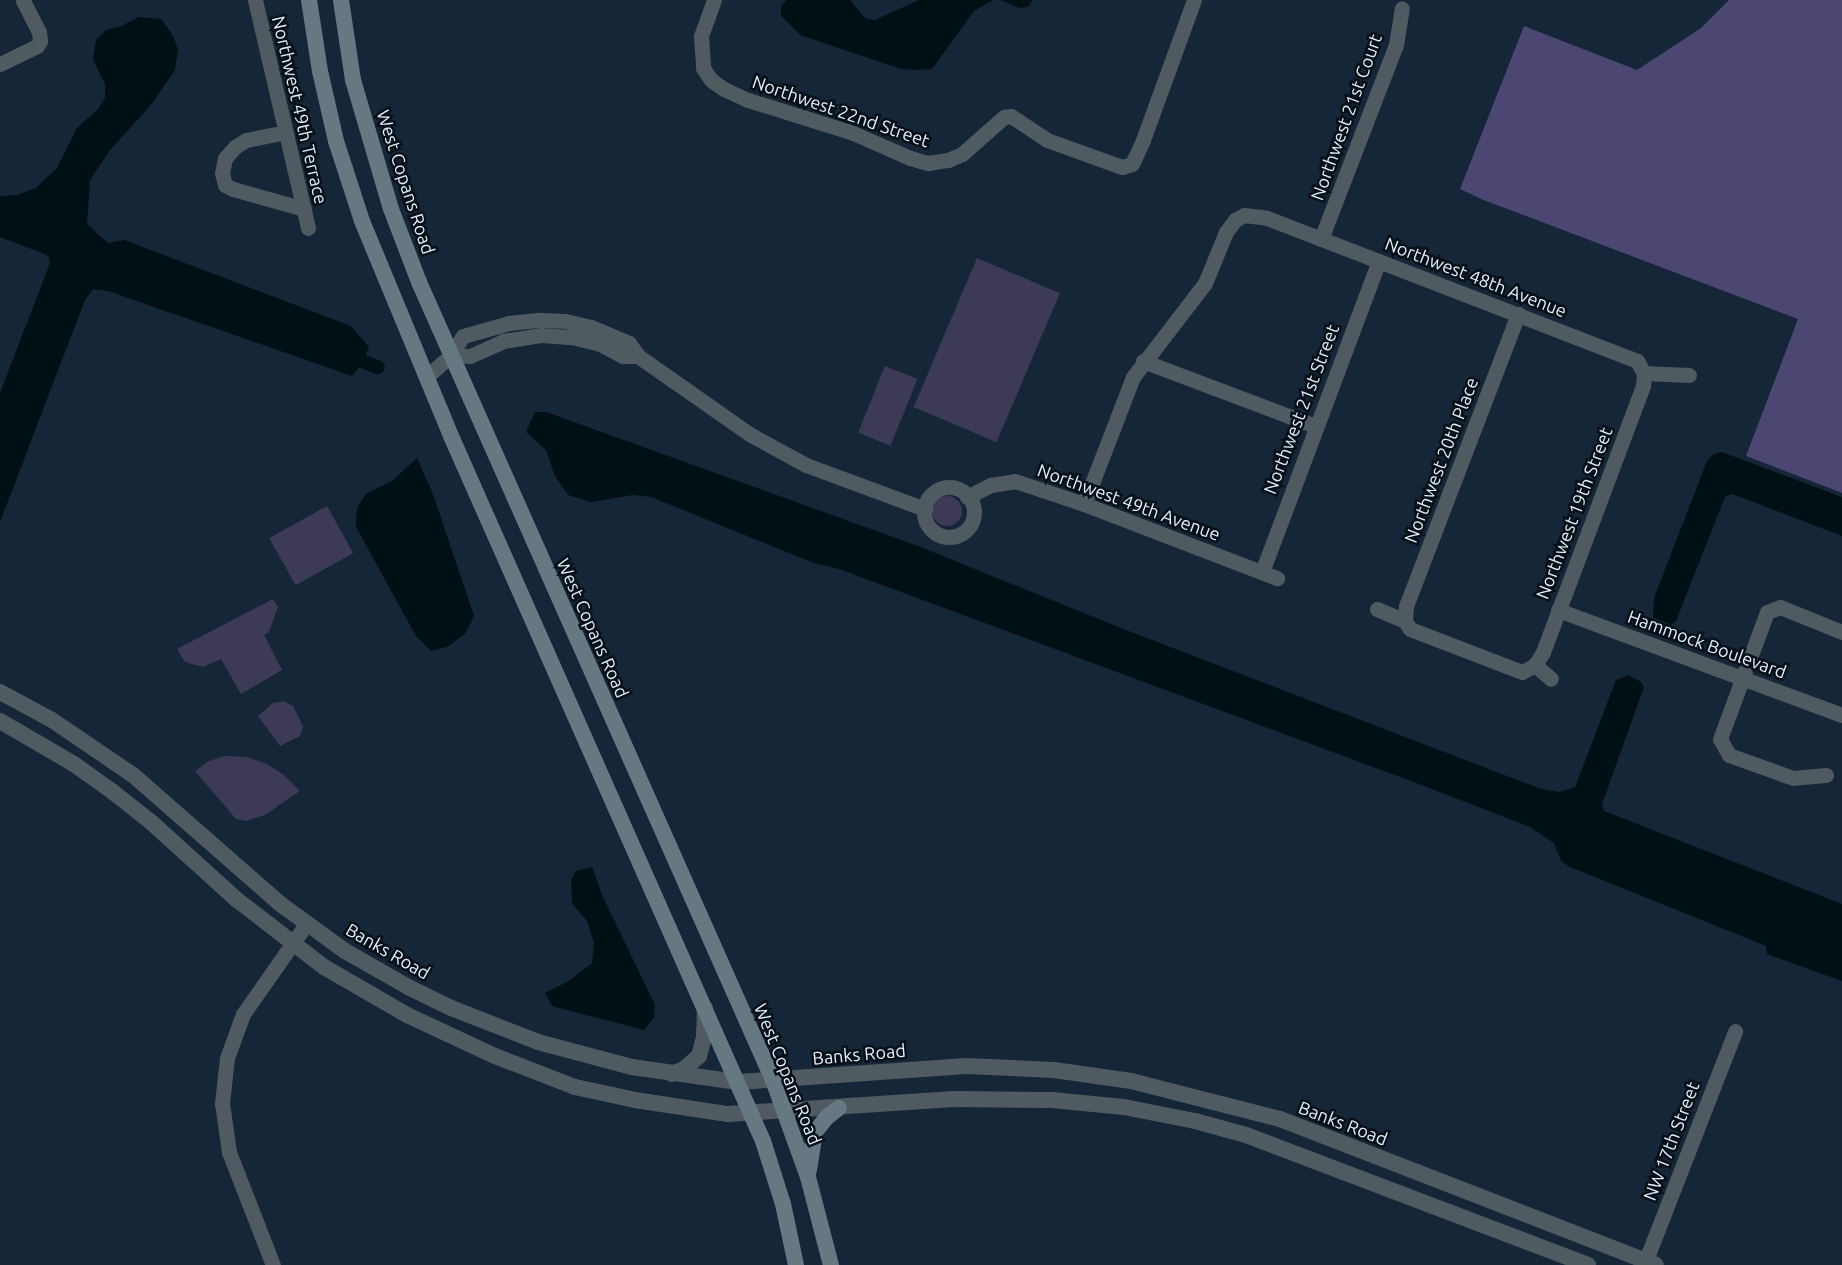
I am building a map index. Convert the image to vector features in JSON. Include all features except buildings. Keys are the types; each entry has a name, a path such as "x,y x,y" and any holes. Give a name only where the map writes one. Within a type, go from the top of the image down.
{"main road":[{"path":"309,0 320,71 336,141 362,221 426,377 763,1141 783,1204 796,1265"},
{"name":"West Copans Road","path":"341,0 353,80 384,187 419,282 773,1080 808,1177 831,1265"},
{"path":"808,1177 815,1132 827,1116 839,1108"}],"street":[{"path":"0,64 37,46 40,41 39,32 23,0"},
{"name":"Northwest 49th Terrace","path":"255,0 308,228"},
{"name":"Northwest 22nd Street","path":"714,0 701,36 704,68 711,80 748,100 854,133 910,158 928,163 948,160 962,154 1004,117 1011,116 1047,140 1122,167 1132,164 1143,140 1194,0"},
{"name":"Northwest 21st Court","path":"1321,239 1396,45 1402,8"},
{"path":"286,132 241,144 225,158 222,172 225,184 233,189 303,209"},
{"name":"Northwest 48th Avenue","path":"1143,361 1186,311 1205,283 1226,232 1235,220 1244,215 1267,218 1637,360 1644,373"},
{"name":"Northwest 21st Street","path":"1262,572 1315,426 1379,261"},
{"name":"Northwest 20th Place","path":"1405,621 1406,606 1518,314"},
{"path":"426,377 451,355 463,336 509,323 540,320 565,321 613,334 629,343 638,356 751,435 806,465 925,509"},
{"path":"1084,504 1133,377 1143,361 1315,426"},
{"path":"1644,373 1689,375"},
{"name":"Northwest 19th Street","path":"1535,664 1543,652 1643,386 1644,373"},
{"name":"Northwest 49th Avenue","path":"967,497 991,485 1015,481 1084,504 1277,578"},
{"path":"944,488 959,489 967,497 973,508 973,517 965,531 949,538 933,532 924,518 930,495 944,488"},
{"path":"1826,775 1793,778 1730,755 1720,739 1767,612 1780,607 1842,632"},
{"path":"1377,609 1405,621 1410,630 1522,672 1535,664 1551,679"},
{"name":"Hammock Boulevard","path":"1558,610 1842,715"},
{"name":"Banks Road","path":"0,692 52,720 133,775 279,903 345,951 408,987 494,1026 585,1056 672,1074 738,1082 978,1066 1054,1070 1131,1081 1280,1119 1649,1264"},
{"path":"0,721 74,764 113,792 292,944 324,967 407,1015 542,1075 575,1087 634,1100 729,1114 954,1099 1043,1099 1076,1101 1172,1116 1262,1141 1588,1265"},
{"path":"273,1265 229,1152 222,1103 227,1058 243,1014 307,923"},
{"path":"672,1074 684,1069 699,1056 704,1037 705,1007"},
{"name":"NW 17th Street","path":"1649,1264 1735,1032"}],"shaded area":[{"path":"786,0 850,0 866,19 875,20 919,0 993,0 974,11 932,69 915,70 901,69 800,35 781,16 781,6"},
{"path":"1000,0 1033,0 1028,7 1020,8"},
{"path":"1729,0 1842,0 1842,493 1746,456 1798,319 1460,189 1524,26 1637,70 1701,28"},
{"path":"139,17 161,19 172,34 178,49 175,70 151,105 110,150 90,180 87,224 108,243 124,240 351,326 369,347 363,362 352,376 108,291 93,289 85,300 0,522 0,393 50,263 49,257 42,253 0,237 0,196 17,195 36,188 57,168 77,128 98,109 105,98 105,84 93,60 96,40 106,30 119,27"},
{"path":"977,258 1060,293 997,442 914,407"},
{"path":"885,366 917,379 890,446 858,433"},
{"path":"535,412 546,412 918,546 1126,630 1541,789 1559,792 1575,787 1616,680 1628,675 1641,682 1644,687 1602,804 1604,811 1842,904 1842,981 1767,954 1766,946 1570,867 1561,861 1554,843 1530,827 1419,784 839,569 814,563 651,497 633,495 591,502 568,495 555,476 546,450 526,432"},
{"path":"1722,452 1842,497 1842,536 1731,494 1725,497 1676,621 1671,625 1653,617 1654,598 1707,461 1714,454"},
{"path":"417,458 433,494 474,616 465,634 447,647 431,651 416,636 356,527 357,508 366,494 392,481"},
{"path":"947,496 957,501 962,511 957,521 947,526 937,521 932,511 937,501"},
{"path":"327,506 353,553 295,585 269,538"},
{"path":"273,599 278,607 269,632 264,635 282,670 241,694 221,659 203,667 185,662 177,649"},
{"path":"284,701 293,706 303,726 300,736 280,746 258,716 273,703"},
{"path":"225,756 247,757 267,764 284,775 300,791 265,815 246,821 236,819 195,771 209,761"},
{"path":"592,867 603,897 655,1005 654,1017 644,1030 552,1006 545,993 569,981 592,963 594,943 587,921 572,904 571,880 576,871"}],"waterway":[{"path":"346,355 378,367"}]}
